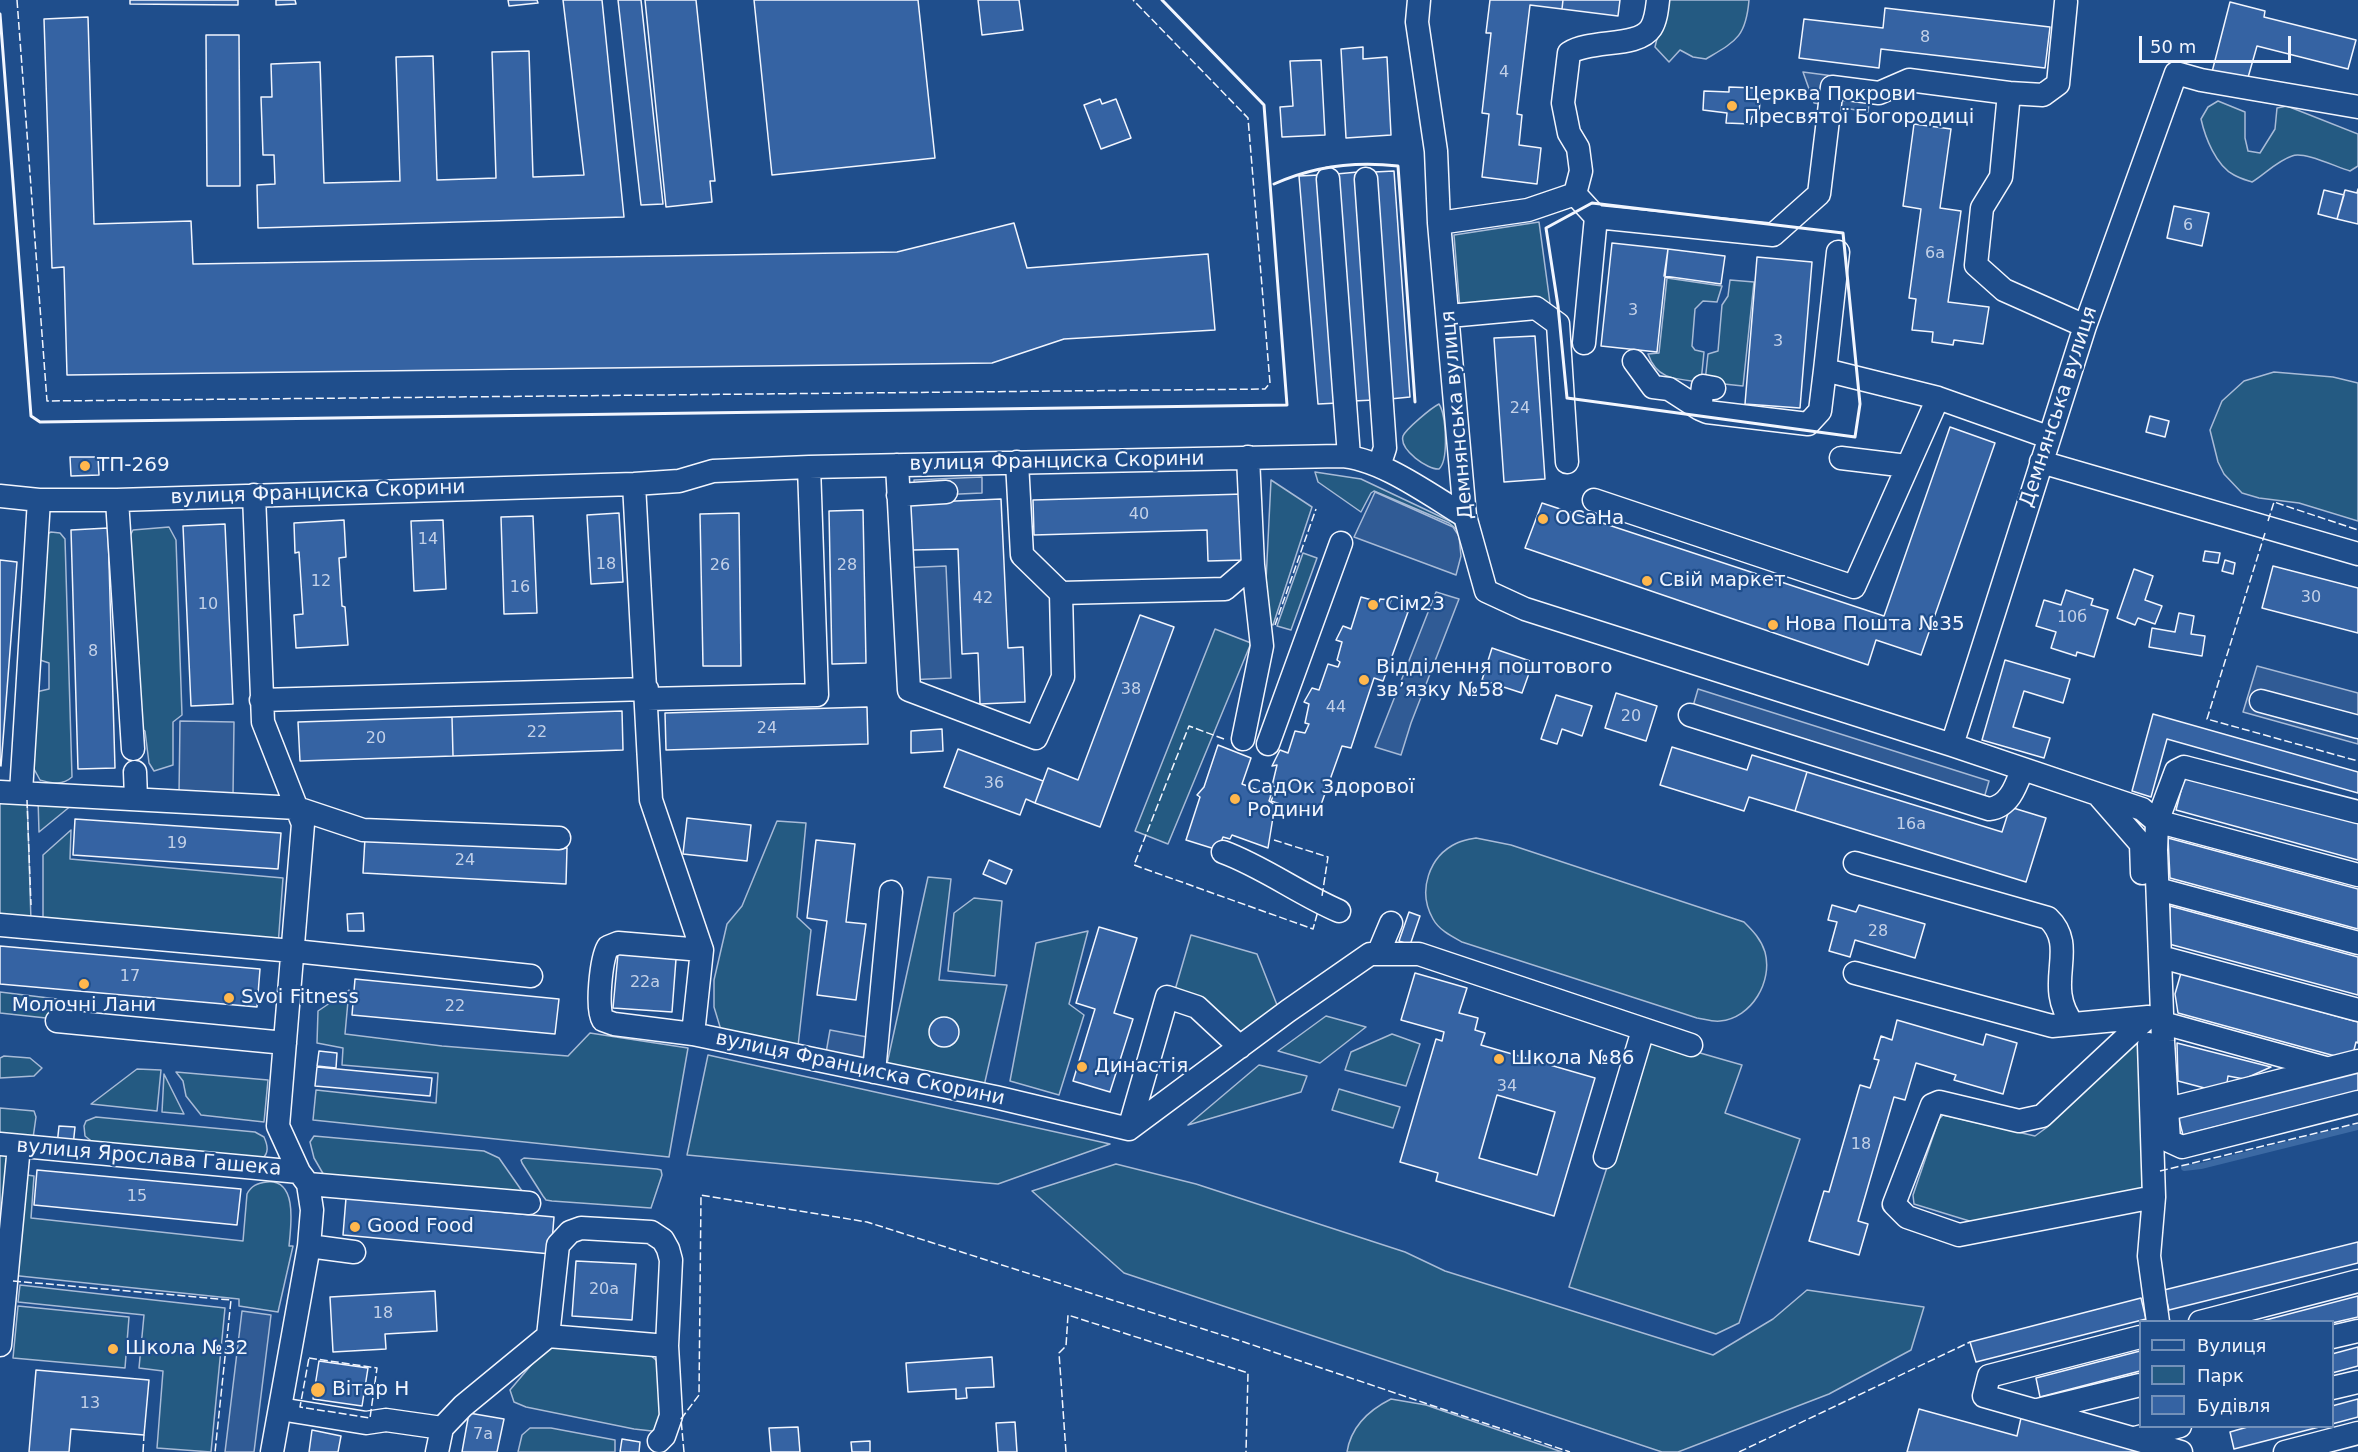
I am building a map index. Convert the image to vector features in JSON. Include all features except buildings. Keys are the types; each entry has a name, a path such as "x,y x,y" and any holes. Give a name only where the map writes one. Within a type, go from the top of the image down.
{"street":[{"name":"Демнянська вулиця","path":"1419,0 1417,22 1436,151 1439,223 1466,516 1486,591 1515,605 1952,745 2100,797 2142,809 2157,821 2358,875"},
{"path":"1575,195 1581,171 1578,148 1569,133 1563,103 1569,53 1588,44 1638,38 1650,30 1658,0"},
{"path":"1575,195 1596,217 1773,236 1819,194 1832,87 1879,93 1909,80 2043,95 2058,84 2066,2"},
{"name":"Демнянська вулиця","path":"1952,745 2085,326 2176,73 2201,80 2358,108"},
{"path":"2009,93 2001,177 1983,208 1976,265 2004,290 2085,326"},
{"path":"1328,179 1349,456"},
{"path":"1366,179 1385,448 1379,466"},
{"path":"1439,223 1528,210 1575,195"},
{"path":"1584,343 1596,217"},
{"path":"1634,361 1653,387 1669,389 1707,412 1808,424 1820,411 1838,252"},
{"path":"1449,316 1536,308 1558,324 1567,462"},
{"path":"1825,370 1938,398 2048,437"},
{"path":"1700,409 1703,386 1714,388"},
{"path":"1593,500 1854,587 1938,398"},
{"name":"вулиця Франциска Скорини","path":"0,490 39,500 117,500 634,484 679,481 713,471 809,467 1349,456 1365,459 1379,466 1466,516"},
{"path":"1243,739 1262,646 1253,565 1248,457"},
{"path":"1841,458 1907,466"},
{"path":"897,465 909,690 1036,738 1063,677 1061,593 1022,555 1017,462"},
{"path":"2041,462 2358,554"},
{"path":"261,700 647,694 818,695 809,467"},
{"name":"вулиця Франциска Скорини","path":"634,484 651,800 702,950 693,1035 995,1096 1128,1130"},
{"path":"898,495 946,492"},
{"name":"вулиця Ярослава Гашека","path":"254,495 262,722 303,824 278,1126 304,1178 312,1210 309,1246 272,1452"},
{"path":"39,500 10,792 297,808 363,830 559,838"},
{"path":"117,500 133,749"},
{"path":"1268,744 1341,543"},
{"path":"1061,593 1225,589 1253,565"},
{"path":"2261,701 2358,727"},
{"path":"1690,715 1989,809 1999,807 2005,802 2022,770"},
{"path":"2158,1320 2150,1256 2154,1197 2155,1020 2161,957 2156,850 2157,821 2176,771 2184,766 2358,812"},
{"path":"135,772 136,798"},
{"path":"2100,797 2141,844 2155,1020 2168,1108 2169,1141 2182,1147 2358,1102"},
{"path":"1223,852 1248,862 1320,903 1339,911"},
{"path":"1855,862 2048,918 2056,925 2062,942 2059,990 2065,1010 2073,1024"},
{"path":"2158,889 2358,942"},
{"path":"874,1072 891,892"},
{"path":"1378,954 1390,923"},
{"path":"0,925 294,951 531,976"},
{"path":"693,1035 614,1024 603,1020 600,1010 603,960 608,947 618,943 702,950"},
{"path":"1128,1130 1370,954 1419,954 1691,1044"},
{"path":"2161,957 2358,1010"},
{"path":"1855,973 2052,1026 2155,1020 2330,1068"},
{"path":"1128,1130 1167,997 1197,1007 1240,1047"},
{"path":"2154,1197 1959,1235 1907,1217 1894,1204 1932,1105 1939,1102 2019,1121 2042,1116 2155,1020"},
{"path":"57,1021 285,1043"},
{"path":"1605,1157 1643,1030"},
{"path":"2168,1108 2358,1062"},
{"path":"0,1344 10,1145"},
{"name":"вулиця Ярослава Гашека","path":"10,1145 304,1178"},
{"path":"304,1178 528,1203"},
{"path":"437,1452 442,1428 463,1406 548,1336 558,1245 563,1237 581,1228 651,1232 663,1240 671,1260 667,1346 671,1416 664,1436 659,1441"},
{"path":"309,1246 354,1252"},
{"path":"2208,1320 2358,1281"},
{"path":"2334,1337 2358,1331"},
{"path":"548,1336 667,1346"},
{"path":"2139,1337 1989,1376 1984,1396 2181,1452"},
{"path":"2334,1388 2358,1382"},
{"path":"2036,1411 2139,1385"},
{"path":"280,1409 366,1423 386,1420 442,1428"},
{"path":"2133,1438 2172,1428"},
{"path":"2285,1452 2358,1433"}],"green space":[{"path":"1666,0 1749,0 1742,30 1732,42 1706,59 1693,57 1680,50 1669,62 1655,47"},
{"path":"2218,101 2245,112 2245,138 2248,151 2260,153 2275,129 2277,108 2287,106 2358,134 2358,166 2350,171 2312,157 2297,155 2281,161 2252,182 2238,177 2228,171 2217,158 2208,142 2201,119 2208,107"},
{"path":"1539,222 1550,303 1460,310 1454,235"},
{"path":"1667,278 1722,286 1717,302 1703,301 1695,309 1692,346 1695,350 1704,352 1701,382 1668,377 1657,369 1648,354 1659,353"},
{"path":"1730,280 1754,282 1743,386 1705,382 1708,354 1718,351 1722,305 1728,296"},
{"path":"2274,372 2333,377 2358,383 2358,521 2299,503 2259,498 2242,493 2224,474 2218,462 2210,430 2222,401 2244,381"},
{"path":"1439,404 1443,418 1445,447 1439,469 1428,466 1415,458 1405,447 1403,436 1425,414"},
{"path":"1315,472 1361,479 1454,523 1460,532 1449,523 1374,491 1361,512 1318,482"},
{"path":"1271,480 1312,507 1273,625 1264,621"},
{"path":"169,527 176,540 182,715 173,722 173,765 154,771 149,763 145,731 136,725 130,536 133,530"},
{"path":"60,533 65,539 72,777 57,783 40,780 34,769 36,692 49,689 49,663 40,660 47,534"},
{"path":"1303,553 1317,558 1291,630 1277,626"},
{"path":"1215,629 1251,643 1168,844 1135,831"},
{"path":"27,796 31,921 0,919 0,797"},
{"path":"38,798 78,800 39,832"},
{"path":"777,821 806,823 797,917 811,930 798,1046 721,1030 714,1007 714,980 727,924 742,906"},
{"path":"71,830 70,859 283,878 278,946 43,925 43,855"},
{"path":"1476,838 1511,845 1744,922 1759,939 1765,952 1766,975 1758,996 1742,1013 1731,1018 1714,1021 1697,1018 1462,942 1446,932 1433,919 1428,908 1426,886 1428,875 1439,856 1459,842"},
{"path":"928,877 951,879 939,980 1007,985 984,1086 887,1064"},
{"path":"974,898 1002,901 995,976 948,971 954,913"},
{"path":"1088,931 1069,1004 1084,1015 1059,1095 1010,1081 1036,943"},
{"path":"1191,935 1257,954 1279,1010 1241,1034 1175,990"},
{"path":"349,990 345,1034 442,1046 568,1056 590,1033 688,1048 669,1157 313,1120 316,1090 436,1103 438,1073 342,1065 343,1048 317,1043 318,1011"},
{"path":"0,992 57,999 55,1019 0,1013"},
{"path":"1326,1016 1366,1027 1320,1063 1278,1051"},
{"path":"1392,1034 1420,1044 1406,1086 1345,1070 1351,1052"},
{"path":"1648,1038 1742,1065 1725,1113 1800,1139 1739,1323 1716,1334 1569,1287"},
{"path":"2140,1039 2142,1190 1976,1223 1914,1204 1913,1195 1939,1119 1943,1115 2035,1136"},
{"path":"708,1055 1110,1144 998,1184 687,1155"},
{"path":"4,1056 30,1058 42,1068 34,1076 0,1078 0,1058"},
{"path":"1259,1065 1307,1076 1301,1092 1188,1125"},
{"path":"137,1069 161,1070 157,1111 91,1104"},
{"path":"176,1072 268,1080 264,1122 201,1115 186,1096 183,1081"},
{"path":"164,1074 184,1114 162,1112"},
{"path":"1339,1089 1400,1107 1393,1128 1332,1110"},
{"path":"0,1108 34,1111 36,1117 33,1138 0,1138"},
{"path":"96,1117 255,1132 264,1137 267,1152 262,1159 95,1144 85,1136 84,1126 86,1121"},
{"path":"314,1136 484,1151 499,1158 522,1191 325,1177 314,1158 310,1142"},
{"path":"0,1147 13,1148 0,1262"},
{"path":"524,1158 657,1169 661,1170 662,1175 651,1208 552,1201 546,1200 543,1196 522,1163 521,1160"},
{"path":"1116,1164 1196,1184 1405,1252 1445,1271 1713,1355 1773,1319 1807,1290 1924,1307 1911,1350 1829,1394 1678,1452 1662,1452 1124,1273 1032,1191"},
{"path":"20,1174 34,1176 31,1218 243,1241 247,1194 252,1187 260,1183 277,1183 284,1188 288,1196 291,1216 289,1246 293,1246 278,1312 239,1306 239,1299 10,1275"},
{"path":"20,1285 225,1308 211,1452 157,1448 163,1371 139,1368 144,1315 18,1302"},
{"path":"18,1306 129,1317 125,1368 13,1358"},
{"path":"555,1346 648,1353 657,1361 661,1425 652,1431 634,1429 526,1407 514,1402 510,1390 543,1351"},
{"path":"1391,1399 1426,1405 1562,1452 1347,1452 1352,1434 1362,1420 1375,1408"},
{"path":"530,1428 551,1428 615,1440 615,1452 518,1452 522,1435"}],"shaded area":[{"path":"1803,72 1872,81 1868,112 1814,103"},
{"path":"982,477 982,493 915,496 914,480"},
{"path":"1375,492 1453,527 1459,536 1461,556 1456,575 1354,537"},
{"path":"946,566 951,678 906,680 900,568"},
{"path":"1436,592 1459,599 1401,755 1375,747"},
{"path":"2257,666 2358,693 2358,744 2243,712"},
{"path":"1698,689 1989,781 1980,812 1689,720"},
{"path":"180,721 234,722 233,795 179,794"},
{"path":"830,1030 867,1037 863,1059 826,1053"},
{"path":"242,1311 271,1315 254,1452 225,1452"}],"waterway":[{"path":"2184,1168 2201,1166 2358,1127"}],"fence":[{"path":"17,0 47,401 1265,389 1270,383 1248,118 1133,0"},
{"path":"2268,521 2274,502 2358,530"},
{"path":"1275,625 1316,509"},
{"path":"2265,533 2207,719 2358,761"},
{"path":"1224,739 1189,726 1134,865 1313,929 1318,911"},
{"path":"27,800 31,905"},
{"path":"1274,840 1328,857 1322,896"},
{"path":"2160,1171 2358,1123"},
{"path":"684,1452 681,1419 699,1395 701,1195 867,1222 1244,1342 1570,1452"},
{"path":"13,1281 231,1300 215,1452"},
{"path":"1066,1452 1059,1353 1066,1346 1068,1315 1248,1373 1246,1452"},
{"path":"1739,1452 1970,1342"},
{"path":"309,1358 377,1368 370,1418 300,1407 309,1358"},
{"path":"143,1452 144,1435"}],"wall":[{"path":"0,14 31,416 40,422 1287,405 1264,105 1162,0"},
{"path":"1274,184 1304,173 1335,166 1366,164 1398,166 1415,402"},
{"path":"1592,203 1843,233 1860,404 1855,437 1567,398 1558,306 1546,228 1592,203"}],"place":[{"name":"Церква Покрови Пресвятої Богородиці","path":"1732,106"},
{"name":"ТП-269","path":"85,466"},
{"name":"ОСаНа","path":"1543,519"},
{"name":"Свій маркет","path":"1647,581"},
{"name":"Сім23","path":"1373,605"},
{"name":"Нова Пошта №35","path":"1773,625"},
{"name":"Відділення поштового зв’язку №58","path":"1364,680"},
{"name":"СадОк Здорової Родини","path":"1235,799"},
{"name":"Молочні Лани","path":"84,984"},
{"name":"Svoi Fitness","path":"229,998"},
{"name":"Школа №86","path":"1499,1059"},
{"name":"Династія","path":"1082,1067"},
{"name":"Good Food","path":"355,1227"},
{"name":"Школа №32","path":"113,1349"},
{"name":"Вітар Н","path":"318,1390"}]}
